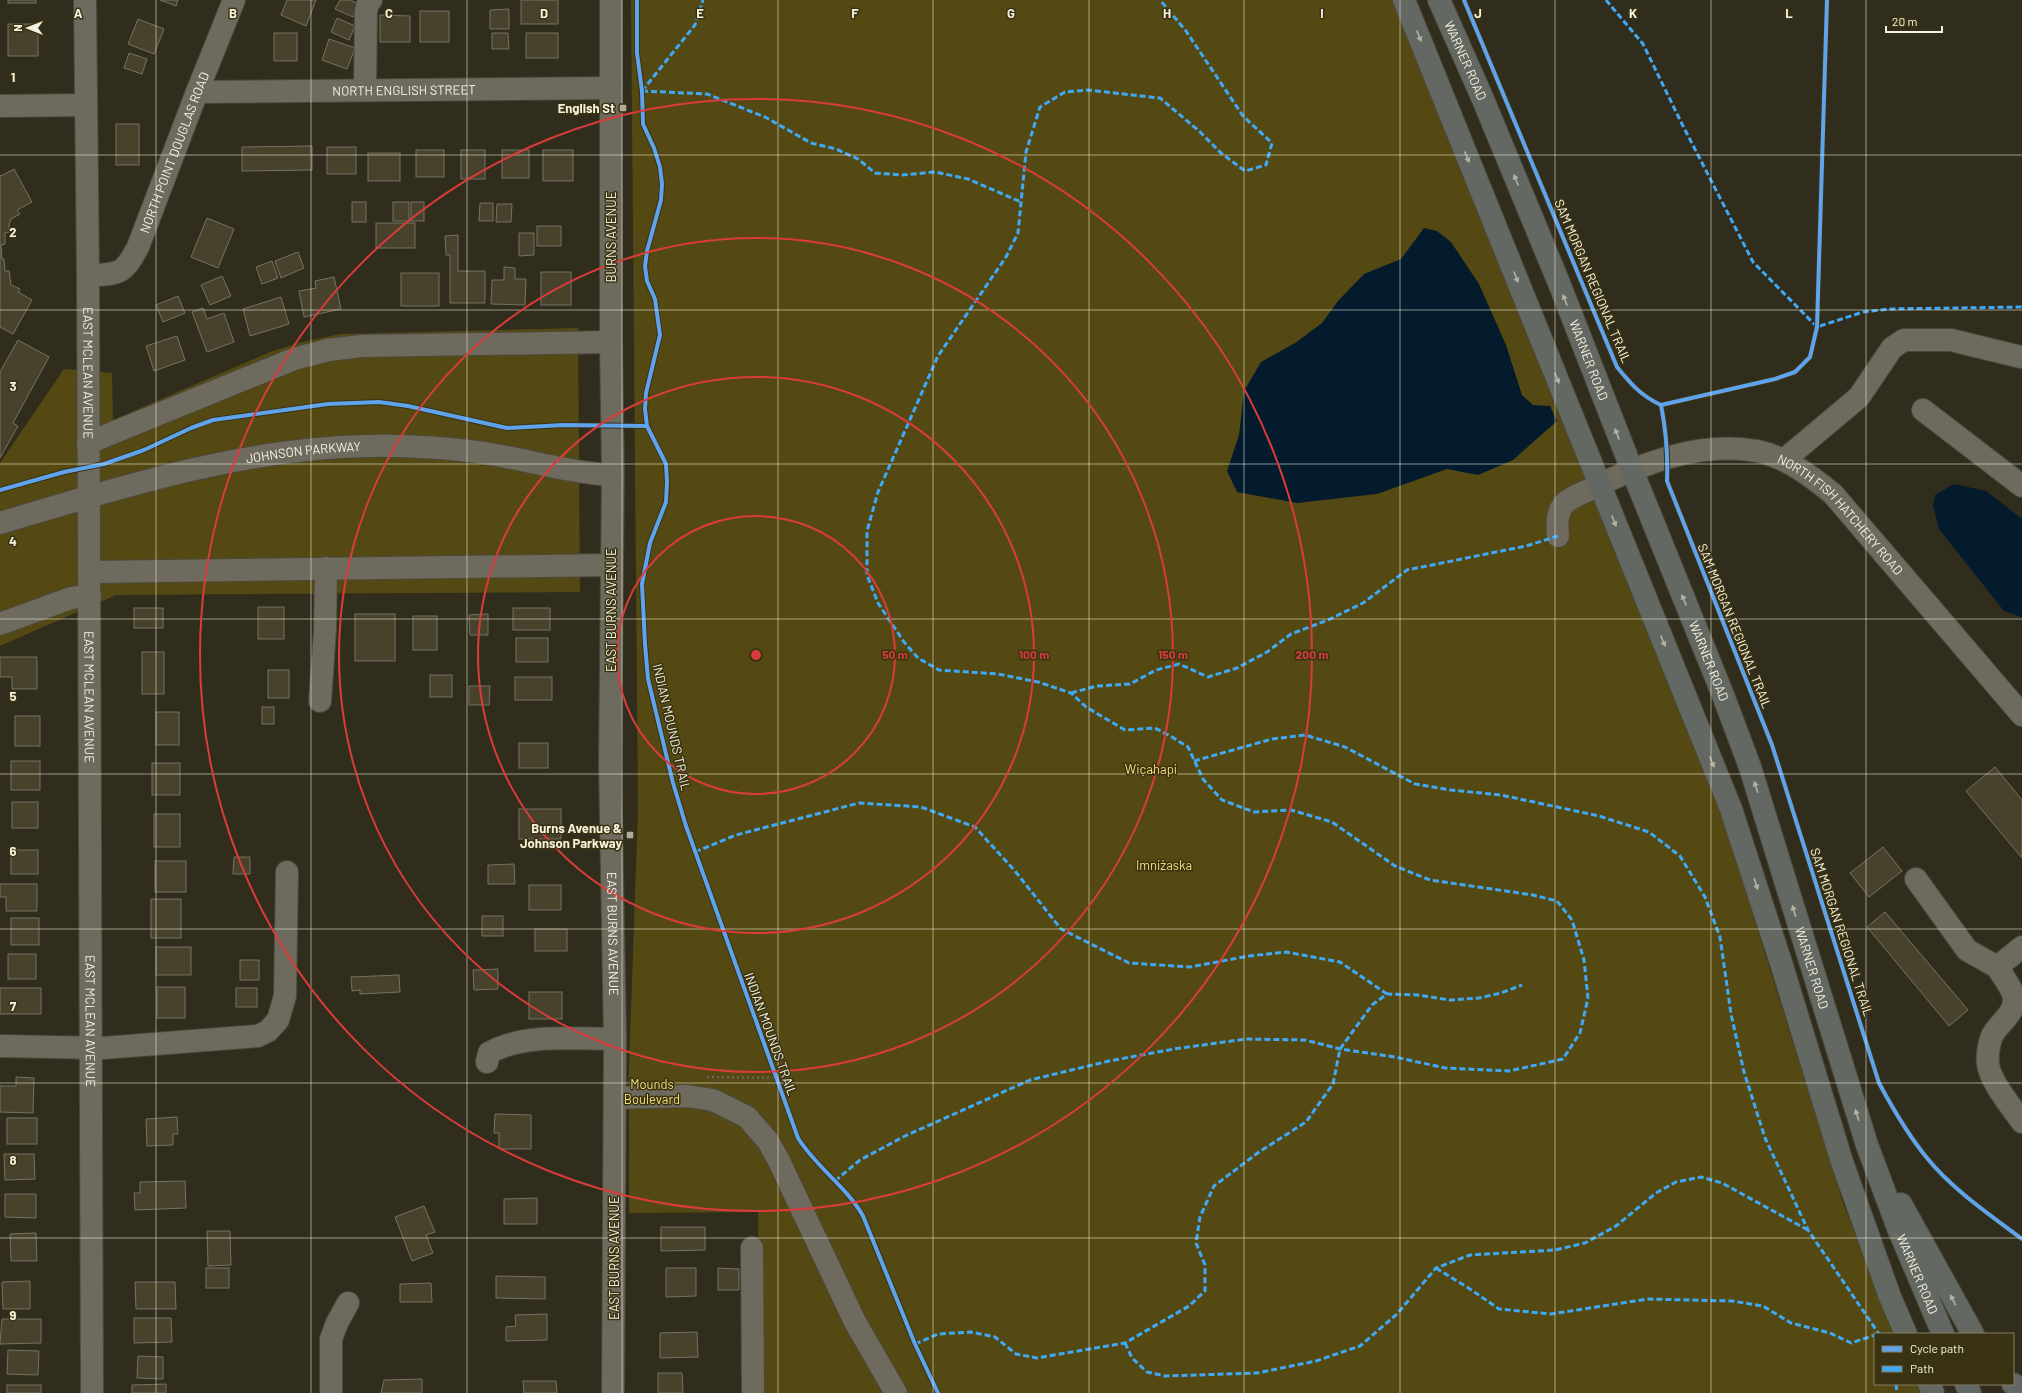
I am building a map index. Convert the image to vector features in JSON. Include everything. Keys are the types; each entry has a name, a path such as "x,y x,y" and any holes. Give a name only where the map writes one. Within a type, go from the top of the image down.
{"highway":[{"path":"1404,0 1731,809 1782,966 1842,1162 1890,1297 1906,1333"},
{"name":"WARNER ROAD","path":"1439,0 1482,97 1559,283 1632,470 1723,694 1750,767 1867,1145 1898,1228 1943,1333"},
{"path":"1867,1145 1972,1333"},
{"path":"2014,1385 2022,1392"}],"street":[{"name":"EAST MCLEAN AVENUE","path":"85,0 90,572 92,1393"},
{"name":"NORTH POINT DOUGLAS ROAD","path":"88,276 117,273 125,268 132,260 234,0"},
{"path":"365,90 366,10 368,3 371,0"},
{"name":"BURNS AVENUE","path":"611,0 611,342 613,475"},
{"name":"NORTH ENGLISH STREET","path":"197,92 612,88"},
{"path":"0,106 86,105"},
{"path":"1784,460 1859,397 1892,348 1904,340 1951,340 2021,357"},
{"path":"88,443 294,359 328,350 362,346 611,342"},
{"path":"1923,410 2022,486"},
{"name":"JOHNSON PARKWAY","path":"0,523 202,468 238,460 302,450 367,446 443,450 493,455 587,474 613,475"},
{"name":"NORTH FISH HATCHERY ROAD","path":"1558,536 1556,524 1560,512 1567,501 1632,470 1668,457 1698,450 1731,449 1757,451 1784,460 1811,476 1833,494 2022,714"},
{"name":"EAST BURNS AVENUE","path":"613,475 610,762 615,1039 614,1393"},
{"path":"90,572 326,568 611,566"},
{"path":"320,701 325,622 326,568"},
{"path":"0,624 70,598 90,596"},
{"path":"0,1046 103,1048 250,1037 268,1031 281,1013 285,996 287,872"},
{"path":"1916,878 1967,950 1997,967 2013,995 2013,1006 2009,1015 1994,1032 1989,1045 1988,1064 1995,1081 2022,1122"},
{"path":"1997,967 2022,947"},
{"path":"487,1062 489,1054 501,1047 515,1044 546,1040 615,1039"},
{"path":"615,1098 687,1096 713,1100 747,1117 768,1142 779,1161 855,1322 896,1393"},
{"path":"752,1248 752,1393"},
{"path":"331,1393 331,1339 337,1323 348,1303"}],"green space":[{"name":"Wic̣aḣapi","path":"631,0 1395,0 1721,813 1844,1206 1896,1333 1874,1333 1874,1385 1916,1385 1920,1393 759,1393 758,1212 629,1213 629,1068 638,809"},
{"path":"578,328 580,592 116,595 0,646 0,463 64,369 112,373 113,420 270,352 302,342 340,334"}],"water":[{"path":"1424,228 1437,231 1451,242 1479,284 1506,345 1522,395 1533,405 1550,406 1557,421 1513,460 1478,475 1447,469 1377,494 1297,503 1237,492 1227,471 1239,435 1244,391 1261,362 1295,343 1322,323 1338,301 1364,274 1401,259"},
{"path":"1954,484 1986,491 2022,519 2022,617 2004,611 1939,529 1933,506 1935,495"}],"building":[{"path":"8,0 36,0 36,3 8,3"},
{"path":"160,0 178,0 176,6"},
{"path":"287,0 316,0 306,26 281,15"},
{"path":"340,0 350,0 359,4 353,17 335,9"},
{"path":"521,0 558,0 558,24 521,24"},
{"path":"509,9 509,29 490,29 490,10"},
{"path":"420,11 449,11 449,42 420,42"},
{"path":"380,15 410,16 410,42 380,42"},
{"path":"337,18 355,26 349,40 331,32"},
{"path":"138,19 164,29 154,54 128,44"},
{"path":"8,24 38,24 38,56 8,56"},
{"path":"274,33 297,33 297,61 274,61"},
{"path":"492,33 508,33 509,49 492,49"},
{"path":"526,33 558,33 558,58 526,58"},
{"path":"329,39 355,48 347,69 322,60"},
{"path":"129,53 147,59 142,74 124,68"},
{"path":"116,124 139,124 139,165 116,165"},
{"path":"312,146 312,170 242,171 242,147"},
{"path":"327,147 356,147 356,174 327,174"},
{"path":"416,150 444,150 444,177 416,177"},
{"path":"461,150 485,150 485,179 461,179"},
{"path":"502,150 529,150 529,178 502,178"},
{"path":"543,150 573,150 573,181 543,181"},
{"path":"368,153 400,153 400,181 368,181"},
{"path":"14,169 32,202 17,210 20,214 11,219 9,224 9,232 5,233 5,244 1,245 2,259 4,259 5,271 9,271 11,285 20,289 18,292 32,300 13,334 0,327 0,175 1,176"},
{"path":"352,202 366,202 366,222 352,222"},
{"path":"393,202 409,202 409,221 393,221"},
{"path":"411,202 424,202 424,221 411,221"},
{"path":"480,203 493,203 493,221 479,221"},
{"path":"497,204 512,204 511,222 496,222"},
{"path":"207,218 234,229 218,268 191,257"},
{"path":"376,223 415,223 415,248 376,248"},
{"path":"537,226 561,226 561,246 537,246"},
{"path":"519,233 534,233 534,255 519,256"},
{"path":"458,235 458,271 485,271 485,303 450,303 450,255 446,255 445,236"},
{"path":"298,252 304,268 281,278 275,261"},
{"path":"272,261 278,278 262,284 256,267"},
{"path":"504,267 515,268 515,279 526,279 525,305 491,304 492,280 504,280"},
{"path":"541,272 571,272 571,305 541,305"},
{"path":"401,273 439,273 439,306 401,306"},
{"path":"222,276 231,296 210,305 201,285"},
{"path":"334,277 341,309 304,317 299,291 316,288 315,281"},
{"path":"178,296 185,313 163,322 156,305"},
{"path":"281,297 289,324 250,336 243,309"},
{"path":"203,308 207,319 224,313 234,342 207,352 192,312"},
{"path":"177,336 185,360 154,371 146,346"},
{"path":"18,340 49,357 13,423 18,426 0,458 0,372"},
{"path":"258,607 284,607 284,639 258,639"},
{"path":"134,608 163,608 163,628 134,628"},
{"path":"513,608 550,608 550,630 513,630"},
{"path":"355,614 395,614 395,661 355,661"},
{"path":"488,614 488,635 470,635 469,615"},
{"path":"413,616 437,616 437,650 413,650"},
{"path":"516,638 548,638 548,662 516,662"},
{"path":"142,652 164,652 164,694 142,694"},
{"path":"0,657 37,657 37,689 12,689 12,677 0,677"},
{"path":"268,670 289,670 289,698 268,698"},
{"path":"430,675 452,675 452,697 430,697"},
{"path":"515,677 552,677 552,700 515,700"},
{"path":"469,686 490,686 489,705 469,705"},
{"path":"262,707 274,707 274,724 262,724"},
{"path":"156,712 179,712 179,745 156,745"},
{"path":"15,716 40,716 40,746 15,746"},
{"path":"519,743 548,743 548,768 519,768"},
{"path":"11,761 40,761 40,790 11,790"},
{"path":"152,763 180,763 180,795 152,795"},
{"path":"1995,767 2022,800 2022,858 1966,791"},
{"path":"12,802 38,802 38,828 12,828"},
{"path":"519,809 561,809 561,839 519,839"},
{"path":"154,814 180,814 180,847 154,847"},
{"path":"1883,847 1902,871 1869,897 1850,873"},
{"path":"11,850 38,850 38,874 11,874"},
{"path":"234,857 250,857 250,874 233,874"},
{"path":"155,861 186,861 186,892 155,892"},
{"path":"514,864 515,884 488,884 488,865"},
{"path":"0,884 37,884 37,911 6,911 6,897 0,897"},
{"path":"529,885 561,885 561,910 529,910"},
{"path":"151,899 181,899 181,938 151,938"},
{"path":"1885,912 1968,1010 1949,1026 1867,927"},
{"path":"482,916 503,916 503,936 482,936"},
{"path":"11,918 39,918 39,945 11,945"},
{"path":"535,929 567,929 567,951 535,951"},
{"path":"156,947 191,947 191,975 156,975"},
{"path":"8,954 36,954 36,979 8,979"},
{"path":"240,960 259,960 259,980 240,980"},
{"path":"498,969 498,989 474,990 473,970"},
{"path":"399,975 400,992 360,994 360,990 352,991 351,977"},
{"path":"157,987 185,987 185,1018 157,1018"},
{"path":"0,988 41,988 41,1014 0,1014"},
{"path":"236,988 257,988 257,1007 236,1007"},
{"path":"529,992 562,992 562,1019 529,1019"},
{"path":"16,1077 34,1078 33,1113 0,1112 0,1086 16,1086"},
{"path":"495,1114 531,1115 531,1149 499,1149 499,1133 494,1133"},
{"path":"177,1117 178,1134 173,1134 173,1145 147,1146 146,1119"},
{"path":"7,1118 37,1118 37,1144 7,1144"},
{"path":"4,1154 34,1154 35,1179 5,1180"},
{"path":"185,1181 186,1208 135,1210 134,1193 140,1193 140,1182"},
{"path":"5,1194 36,1194 36,1218 5,1217"},
{"path":"537,1198 537,1224 504,1224 504,1199"},
{"path":"424,1206 435,1232 426,1235 433,1253 412,1261 395,1217"},
{"path":"661,1227 705,1227 705,1250 661,1251"},
{"path":"207,1231 230,1231 231,1265 208,1266"},
{"path":"36,1233 37,1261 11,1261 10,1234"},
{"path":"206,1268 229,1268 229,1288 206,1288"},
{"path":"666,1268 696,1268 696,1296 666,1297"},
{"path":"718,1268 739,1269 739,1290 718,1290"},
{"path":"496,1276 545,1277 545,1299 496,1298"},
{"path":"30,1281 30,1309 3,1309 2,1282"},
{"path":"135,1282 175,1282 176,1309 136,1309"},
{"path":"431,1283 432,1302 400,1302 400,1284"},
{"path":"547,1314 547,1340 506,1341 506,1327 516,1326 515,1315"},
{"path":"134,1318 171,1318 172,1342 134,1343"},
{"path":"2,1319 41,1319 41,1343 0,1344"},
{"path":"697,1332 698,1357 660,1358 660,1333"},
{"path":"8,1350 39,1351 38,1375 7,1374"},
{"path":"138,1356 163,1357 163,1379 137,1378"},
{"path":"658,1373 682,1373 683,1393 658,1393"},
{"path":"422,1379 422,1393 381,1393 384,1380"},
{"path":"523,1381 556,1381 557,1393 524,1393"},
{"path":"166,1384 166,1393 132,1393 132,1385"},
{"path":"7,1385 41,1385 41,1393 7,1393"}],"marked path":[{"path":"642,91 695,25 703,0"},
{"path":"835,1181 860,1160 905,1136 1030,1080 1109,1061 1174,1049 1246,1039 1305,1040 1340,1049 1395,1057 1445,1068 1509,1071 1563,1059 1580,1033 1588,998 1584,960 1572,920 1557,901 1533,895 1430,880 1395,866 1332,822 1291,810 1254,812 1222,800 1203,779 1188,747 1172,737 1155,728 1125,730 1086,707 1071,693 1038,682 998,674 939,670 918,658 904,642 878,603 867,575 867,531 878,492 938,356 1006,257 1018,233 1026,152 1040,107 1065,92 1088,90 1160,98 1199,131 1221,153 1245,171 1266,165 1272,143 1243,116 1186,31 1160,0"},
{"path":"1606,0 1643,44 1682,124 1753,262 1817,327 1863,312 1888,309 2022,307"},
{"path":"642,91 707,94 765,117 811,143 836,149 858,159 875,173 902,175 935,172 968,179 1021,202"},
{"path":"1071,693 1097,686 1130,684 1156,670 1179,664 1208,677 1237,668 1267,652 1291,634 1328,620 1363,603 1407,570 1526,546 1558,536"},
{"path":"1194,761 1272,739 1305,735 1345,747 1415,784 1451,790 1501,795 1599,816 1649,832 1680,856 1705,897 1720,937 1731,1014 1744,1072 1765,1138 1808,1230 1878,1333"},
{"path":"695,852 736,835 859,803 921,807 975,827 1015,871 1061,929 1129,963 1190,967 1249,956 1286,952 1340,962 1387,994"},
{"path":"915,1344 938,1334 971,1332 995,1337 1016,1354 1037,1358 1125,1343 1189,1306 1205,1291 1205,1265 1196,1243 1200,1217 1214,1186 1259,1152 1306,1122 1333,1084 1340,1049 1372,1005 1387,994 1418,995 1450,1000 1479,998 1501,993 1522,985"},
{"path":"1125,1343 1132,1358 1147,1372 1165,1376 1257,1373 1316,1361 1360,1346 1397,1314 1436,1268 1470,1255 1555,1250 1585,1243 1616,1226 1656,1193 1676,1182 1701,1177 1722,1183 1808,1230"},
{"path":"1436,1268 1499,1309 1551,1314 1648,1299 1732,1301 1763,1306 1791,1323 1830,1333 1851,1343 1874,1335"},
{"path":"1896,1385 1897,1393"}],"cycle path":[{"name":"INDIAN MOUNDS TRAIL","path":"637,0 637,53 642,91 643,124 654,148 660,167 662,184 661,200 647,251 645,266 647,281 655,299 660,335 646,393 645,409 647,426 666,464 667,482 666,502 650,543 642,584 648,679 673,783 686,826 798,1138 813,1158 848,1195 863,1216 915,1344 938,1393"},
{"name":"SAM MORGAN REGIONAL TRAIL","path":"1464,0 1617,367 1631,384 1648,398 1661,405"},
{"path":"1661,405 1775,379 1795,372 1810,357 1817,327 1827,0"},
{"path":"0,490 64,472 104,464 144,450 191,428 213,420 328,404 379,402 408,406 507,428 564,425 647,426"},
{"name":"SAM MORGAN REGIONAL TRAIL","path":"1661,405 1666,443 1667,481 1772,745 1879,1083 1907,1131 1937,1170 1972,1201 2022,1239"}],"place":[{"name":"English St","path":"623,108"},
{"name":"Burns Avenue & Johnson Parkway","path":"630,835"}],"park label":[{"name":"Imniżaska","path":"1164,865"},
{"name":"Mounds Boulevard","path":"652,1092"}]}
